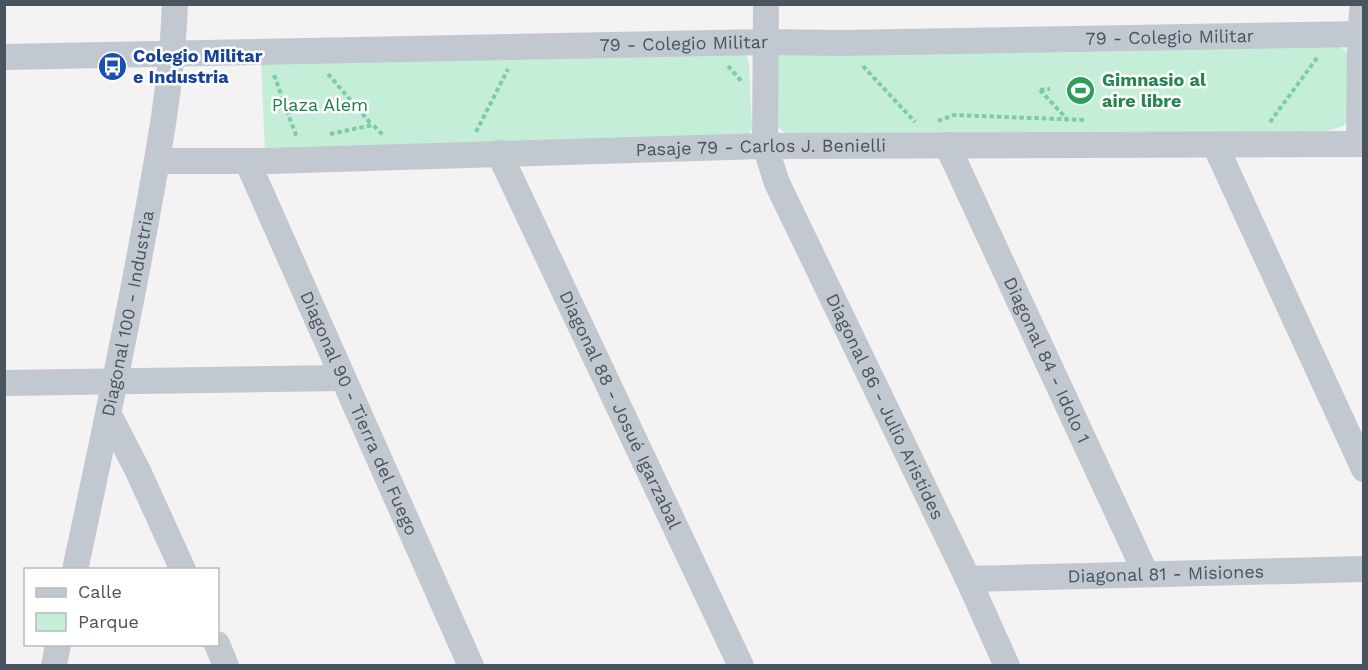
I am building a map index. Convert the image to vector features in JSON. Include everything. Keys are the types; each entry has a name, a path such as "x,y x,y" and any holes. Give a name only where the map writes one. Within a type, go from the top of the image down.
{"street":[{"name":"Diagonal 100 - Industria","path":"75,568 116,382 158,161 173,54 175,4"},
{"name":"Diagonal 86 - Julio Aristides","path":"766,4 765,146 777,183 968,579 1007,666"},
{"path":"1361,144 1363,4"},
{"name":"79 - Colegio Militar","path":"4,57 765,42 842,43 1362,34"},
{"name":"Pasaje 79 - Carlos J. Benielli","path":"158,161 247,161 765,146 1361,144"},
{"name":"Diagonal 84 - Idolo 1","path":"947,145 1146,574"},
{"path":"1215,145 1364,469"},
{"name":"Diagonal 88 - Josué Igarzabal","path":"499,153 741,666"},
{"name":"Diagonal 90 - Tierra del Fuego","path":"247,161 471,666"},
{"path":"4,383 343,378"},
{"path":"109,415 138,471 182,568"},
{"name":"Diagonal 81 - Misiones","path":"968,579 1364,569"},
{"path":"54,666 58,646"},
{"path":"217,646 226,666"}],"path":[{"path":"1267,126 1334,35"},
{"path":"708,43 765,109"},
{"path":"842,43 916,123 922,123"},
{"path":"465,154 519,47"},
{"path":"266,52 298,141"},
{"path":"309,52 373,125"},
{"path":"929,124 954,115 1067,119 1040,90 1050,89"}],"green space":[{"path":"1334,44 1345,50 1351,62 1350,118 1343,126 1327,131 787,135 776,125 777,62 781,51"},
{"name":"Plaza Alem","path":"746,54 749,63 752,128 748,135 265,152 261,60"}],"place":[{"name":"Colegio Militar e Industria","path":"112,66"},
{"name":"Gimnasio al aire libre","path":"1081,90"}]}
